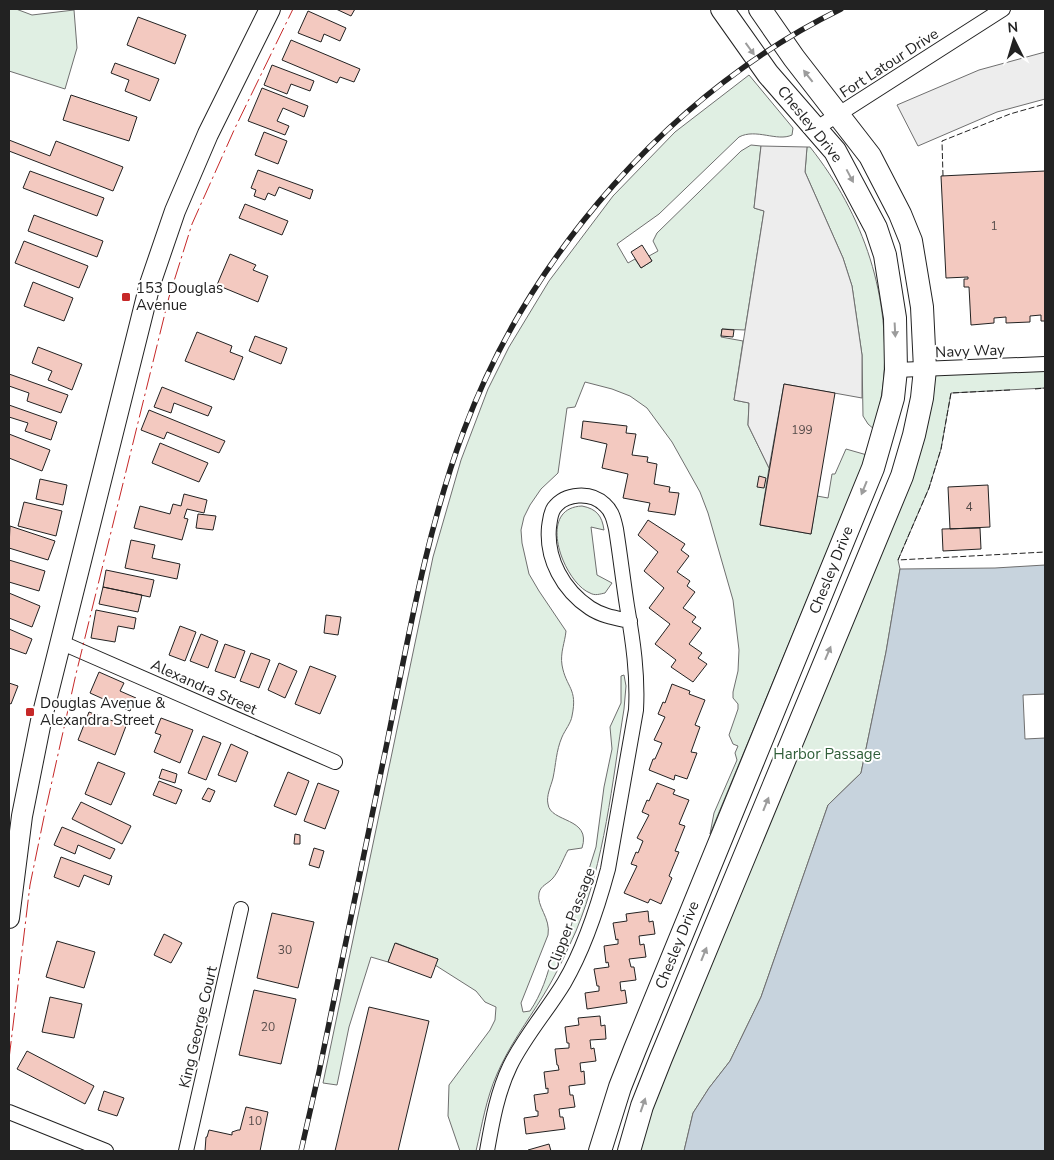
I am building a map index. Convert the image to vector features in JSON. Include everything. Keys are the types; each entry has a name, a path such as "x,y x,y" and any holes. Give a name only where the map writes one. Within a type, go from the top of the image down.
{"main road":[{"name":"Chesley Drive","path":"600,1151 620,1087 635,1049 873,468 893,398 896,370 895,318 892,294 885,255 876,228 836,151 768,74 722,9"},
{"name":"Chesley Drive","path":"630,1151 642,1106 661,1058 902,476 922,398 925,369 922,307 911,241 900,214 870,156 794,58 760,9"},
{"path":"635,1049 661,1058"}],"street":[{"path":"9,918 22,816 30,773 60,642 150,284 161,250 208,134 270,9"},
{"name":"Fort Latour Drive","path":"817,128 1003,9"},
{"name":"Navy Way","path":"896,370 1045,364"},
{"name":"Clipper Passage","path":"486,1151 494,1112 510,1067 576,960 604,885 636,710 637,674 630,621 616,528 613,516 604,504 590,496 575,496 561,501 553,510 548,532 558,574 567,588 591,609 604,615 630,621"},
{"name":"Alexandra Street","path":"60,642 335,762"},
{"name":"King George Court","path":"186,1151 241,909"},
{"path":"9,1112 106,1151"}],"green space":[{"path":"9,9 16,9 32,15 74,10 77,48 65,89 9,71"},
{"path":"749,75 793,128 792,135 780,137 752,134 739,137 659,214 617,244 628,263 635,259 641,268 652,261 649,256 658,251 653,241 657,233 741,151 751,145 761,146 754,208 764,211 745,330 722,329 721,337 743,341 734,400 749,403 748,425 769,468 760,525 811,534 817,496 828,498 832,474 835,474 846,449 867,455 710,834 714,813 737,760 735,753 738,746 733,744 729,735 738,709 738,704 733,698 733,692 738,671 739,650 733,600 708,513 700,492 672,442 647,408 630,396 585,382 575,407 567,408 558,473 541,489 530,505 524,517 521,530 529,574 566,631 562,652 562,665 574,699 571,719 558,747 553,778 548,794 548,804 550,810 556,815 576,825 581,831 583,838 582,848 568,850 555,875 541,888 539,893 540,903 547,923 548,935 521,1003 523,1012 530,1011 538,998 552,956 560,953 564,948 596,847 604,787 612,749 610,727 621,703 621,676 624,675 626,686 624,709 601,850 586,904 576,931 557,972 497,1074 487,1102 476,1151 460,1151 448,1116 449,1085 490,1030 495,1020 496,1007 485,1002 476,991 435,965 438,959 396,943 388,962 371,957 349,1027 337,1085 323,1083 433,557 461,460 488,389 509,347 549,281 613,196 675,132"},
{"path":"807,147 810,147 829,173 859,229 878,289 885,353 883,385 875,430 863,416 862,355 852,286 843,258 805,172"},
{"name":"Harbor Passage","path":"1045,364 1045,388 951,393 941,449 929,488 898,560 900,569 886,652 861,773 828,805 761,997 730,1061 693,1113 684,1151 630,1151 861,576 925,369"},
{"path":"582,506 595,511 603,525 604,530 591,527 597,575 612,583 605,593 590,593 580,586 564,562 559,546 557,532 560,519 568,510"}],"shaded area":[{"path":"1045,52 1045,99 997,112 918,146 897,105 979,70"},
{"path":"761,146 807,147 805,172 843,258 852,286 862,355 862,398 784,384 769,468 748,425 749,403 734,400 764,211 754,208"},
{"path":"1045,565 1045,1151 684,1151 693,1113 730,1061 761,997 828,805 861,773 886,652 900,569 995,568"}],"pier":[{"path":"1045,694 1045,738 1025,739 1023,695"}],"building":[{"path":"336,9 355,9 351,16"},
{"path":"308,11 346,28 340,41 324,34 321,42 298,33"},
{"path":"138,17 186,35 175,64 127,45"},
{"path":"291,40 360,69 354,82 340,77 337,83 282,60"},
{"path":"115,63 159,79 150,101 125,91 129,80 111,73"},
{"path":"272,65 314,81 310,91 291,84 287,94 264,85"},
{"path":"262,88 308,106 304,117 283,108 277,121 289,126 285,135 248,121"},
{"path":"71,95 137,117 129,141 63,120"},
{"path":"264,132 287,141 278,164 255,155"},
{"path":"9,140 50,156 56,141 123,167 113,191 9,151"},
{"path":"258,170 313,190 310,199 279,187 275,196 268,193 265,200 254,196 256,190 251,188"},
{"path":"30,171 104,198 97,216 23,188"},
{"path":"1045,171 1045,321 1041,321 1041,315 1030,316 1030,322 1006,323 1006,317 994,318 994,323 971,325 969,287 964,287 964,279 968,279 968,277 946,278 941,176"},
{"path":"245,204 288,221 282,235 239,218"},
{"path":"34,215 103,241 97,257 28,231"},
{"path":"24,241 88,266 79,288 15,263"},
{"path":"642,245 652,261 641,268 631,252"},
{"path":"230,254 256,265 253,270 268,276 258,302 217,285"},
{"path":"33,282 73,298 64,321 24,306"},
{"path":"722,329 734,330 733,337 721,336"},
{"path":"197,332 232,346 230,352 243,357 234,380 185,361"},
{"path":"255,336 287,348 281,364 249,351"},
{"path":"38,347 82,364 72,390 48,380 52,371 32,363"},
{"path":"9,374 68,395 61,413 27,401 29,393 9,386"},
{"path":"784,384 835,393 811,534 760,525"},
{"path":"162,387 212,407 208,416 174,403 171,413 154,407"},
{"path":"9,405 57,422 51,440 25,431 28,423 9,417"},
{"path":"149,410 225,441 219,453 167,432 164,439 141,430"},
{"path":"583,421 627,426 626,433 636,434 632,455 648,457 647,462 657,464 654,484 670,487 669,492 679,493 675,515 648,511 650,503 623,498 628,474 602,468 607,444 581,438"},
{"path":"9,434 50,450 42,471 9,458"},
{"path":"160,443 208,463 199,482 152,463"},
{"path":"759,476 766,478 764,488 757,487"},
{"path":"40,479 67,485 63,505 36,499"},
{"path":"988,485 990,527 950,529 948,487"},
{"path":"184,494 207,500 204,513 187,509 184,518 188,519 182,540 134,528 140,506 170,514 173,504 181,506"},
{"path":"24,502 62,511 56,536 18,526"},
{"path":"198,514 216,516 213,530 196,528"},
{"path":"648,520 685,544 681,550 689,556 677,572 690,581 687,586 695,592 683,608 696,617 692,622 701,628 689,644 702,653 698,658 707,664 693,682 671,667 676,660 655,644 670,624 649,608 664,588 644,571 658,552 638,535"},
{"path":"10,526 55,541 48,560 9,548"},
{"path":"980,528 981,549 943,551 942,529"},
{"path":"131,540 155,545 152,558 180,564 177,579 125,568"},
{"path":"9,560 45,571 39,591 9,582"},
{"path":"106,570 154,580 150,597 103,587"},
{"path":"103,587 142,595 138,612 99,604"},
{"path":"9,593 40,606 32,627 9,618"},
{"path":"96,610 136,618 134,629 118,626 115,642 91,638"},
{"path":"326,615 341,617 338,635 324,633"},
{"path":"180,626 196,632 185,661 169,655"},
{"path":"9,629 32,639 26,654 9,648"},
{"path":"201,634 218,641 208,668 190,661"},
{"path":"225,644 245,651 235,678 215,671"},
{"path":"251,653 270,660 259,688 240,681"},
{"path":"279,663 297,671 285,698 268,690"},
{"path":"310,666 336,676 320,714 295,704"},
{"path":"99,672 124,683 120,691 136,698 130,711 90,693"},
{"path":"9,683 18,686 11,704 9,703"},
{"path":"672,684 690,691 689,694 705,700 695,725 700,727 691,752 697,753 687,779 675,775 674,780 649,770 662,743 654,740 665,717 658,714 663,702 665,703"},
{"path":"89,712 126,726 115,755 78,740"},
{"path":"161,718 193,730 180,763 154,752 161,735 155,733"},
{"path":"203,736 221,743 206,780 188,773"},
{"path":"231,744 248,752 236,782 218,775"},
{"path":"98,762 125,773 111,805 85,794"},
{"path":"162,769 177,774 175,783 159,778"},
{"path":"288,772 309,781 296,815 274,806"},
{"path":"159,781 182,790 176,804 153,795"},
{"path":"318,783 339,791 325,829 304,821"},
{"path":"657,783 675,790 673,794 689,800 679,824 685,826 675,851 679,852 669,876 672,878 661,904 650,899 648,903 624,893 637,866 631,864 643,841 637,838 649,815 642,812"},
{"path":"208,788 215,791 210,802 202,799"},
{"path":"81,802 131,826 122,844 72,819"},
{"path":"62,827 115,849 110,859 78,845 75,854 54,845"},
{"path":"295,834 300,835 300,844 294,844"},
{"path":"314,848 324,851 319,868 309,865"},
{"path":"61,857 112,876 109,885 84,875 79,887 54,877"},
{"path":"648,911 649,922 653,921 655,934 639,936 640,945 644,944 646,957 629,959 631,967 634,967 636,980 620,982 621,991 625,990 627,1003 587,1009 585,993 599,991 594,969 609,967 608,962 606,963 604,946 618,944 613,923 627,921 626,914"},
{"path":"272,913 314,922 298,988 257,978"},
{"path":"164,934 182,943 171,963 154,955"},
{"path":"57,941 95,952 84,988 46,977"},
{"path":"395,943 438,959 431,978 388,962"},
{"path":"254,990 296,999 281,1064 239,1055"},
{"path":"50,997 82,1004 74,1038 42,1032"},
{"path":"369,1007 429,1021 398,1151 335,1151"},
{"path":"600,1016 601,1026 605,1025 606,1039 590,1040 591,1049 594,1048 596,1061 580,1063 581,1072 584,1071 585,1084 569,1086 570,1095 573,1095 575,1107 559,1109 560,1117 563,1117 565,1129 526,1134 524,1118 538,1116 534,1095 548,1093 544,1072 559,1070 555,1049 569,1048 565,1027 579,1025 578,1018"},
{"path":"27,1051 94,1086 85,1104 17,1069"},
{"path":"104,1091 124,1098 117,1116 98,1110"},
{"path":"246,1107 268,1112 260,1151 205,1151 206,1137 209,1130 232,1135 232,1132 240,1130"},
{"path":"549,1144 551,1151 528,1150"}],"railway":[{"path":"301,1151 429,544 439,505 464,430 492,365 527,302 568,241 614,185 665,132 720,85 779,44 841,9"}],"fence":[{"path":"943,176 942,141 1010,114 1045,104"},
{"path":"1035,389 1045,388"},
{"path":"1010,390 951,393 941,449 929,488 898,560 1045,552"}],"power":[{"path":"9,1059 30,885 44,817 76,674 169,297 192,224 235,128 293,9"}],"place":[{"name":"153 Douglas Avenue","path":"126,297"},
{"name":"Douglas Avenue & Alexandra Street","path":"30,712"}]}
